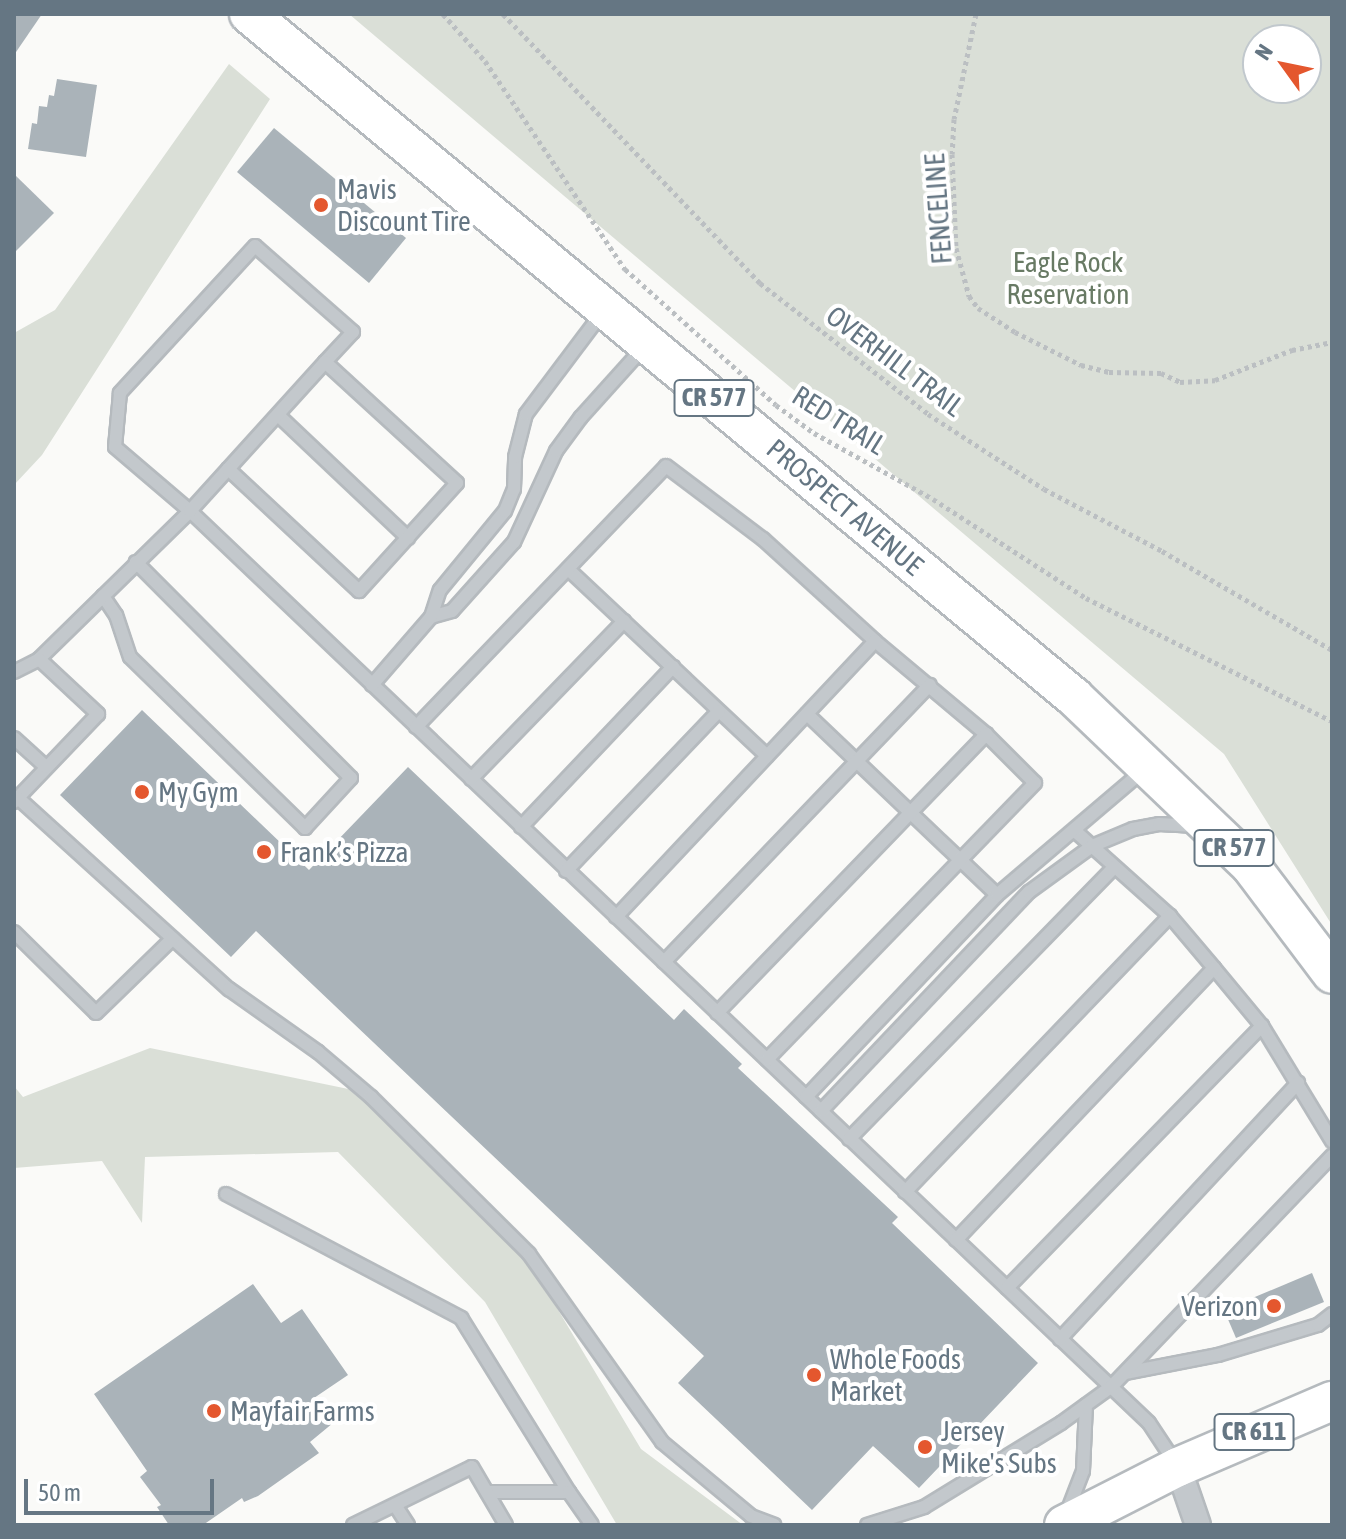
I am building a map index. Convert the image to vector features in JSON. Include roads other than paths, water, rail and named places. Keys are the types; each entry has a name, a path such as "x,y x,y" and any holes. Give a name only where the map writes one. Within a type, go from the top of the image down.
{"main road":[{"name":"PROSPECT AVENUE","path":"249,14 1074,697 1215,828 1282,903 1332,974"},
{"name":"CR 611","path":"1063,1525 1178,1467 1332,1401"}],"street":[{"path":"1178,1467 1198,1525"}],"lane":[{"path":"14,672 39,659 190,511 353,332 255,246 120,393 115,447 190,511 1149,1423 1178,1467"},
{"path":"372,685 431,617 440,590 505,511 514,489 515,457 526,414 605,310"},
{"path":"431,617 452,611 514,542 556,451 581,417 647,343"},
{"path":"228,469 359,591 408,538 457,483 325,362"},
{"path":"278,415 408,538"},
{"path":"416,727 666,466 763,539 875,641 986,734 1035,783 767,1060"},
{"path":"103,596 116,615 130,657 305,828 351,778 136,562"},
{"path":"568,569 767,756"},
{"path":"471,779 624,621"},
{"path":"616,917 875,641"},
{"path":"39,659 98,714 16,800 229,989 318,1052 371,1097 529,1254 662,1442 751,1516 774,1525"},
{"path":"521,827 673,667"},
{"path":"664,962 930,685"},
{"path":"566,871 719,711"},
{"path":"807,714 997,895"},
{"path":"717,1013 986,734"},
{"path":"14,738 46,767"},
{"path":"806,1097 997,895 1149,765"},
{"path":"821,1111 1029,892 1092,846 1133,829 1159,824 1215,828"},
{"path":"1075,831 1170,916 1214,968 1262,1026 1332,1141"},
{"path":"849,1139 1114,867"},
{"path":"905,1192 1170,916"},
{"path":"14,932 96,1013 173,938"},
{"path":"956,1240 1214,968"},
{"path":"1007,1288 1262,1026"},
{"path":"1060,1339 1298,1083"},
{"path":"867,1525 924,1507 1111,1387 1332,1156"},
{"path":"226,1194 461,1318 592,1525"},
{"path":"1125,1373 1218,1355 1318,1325 1332,1314"},
{"path":"1063,1525 1083,1471 1086,1405"},
{"path":"353,1525 472,1467 506,1525"},
{"path":"487,1492 569,1492"},
{"path":"395,1505 408,1525"}],"place":[{"name":"Mavis Discount Tire","path":"321,205"},
{"name":"My Gym","path":"142,792"},
{"name":"Frank’s Pizza","path":"264,852"},
{"name":"Verizon","path":"1274,1306"},
{"name":"Whole Foods Market","path":"814,1375"},
{"name":"Mayfair Farms","path":"214,1411"},
{"name":"Jersey Mike's Subs","path":"925,1447"}],"park label":[{"name":"Eagle Rock Reservation","path":"1068,278"}]}
